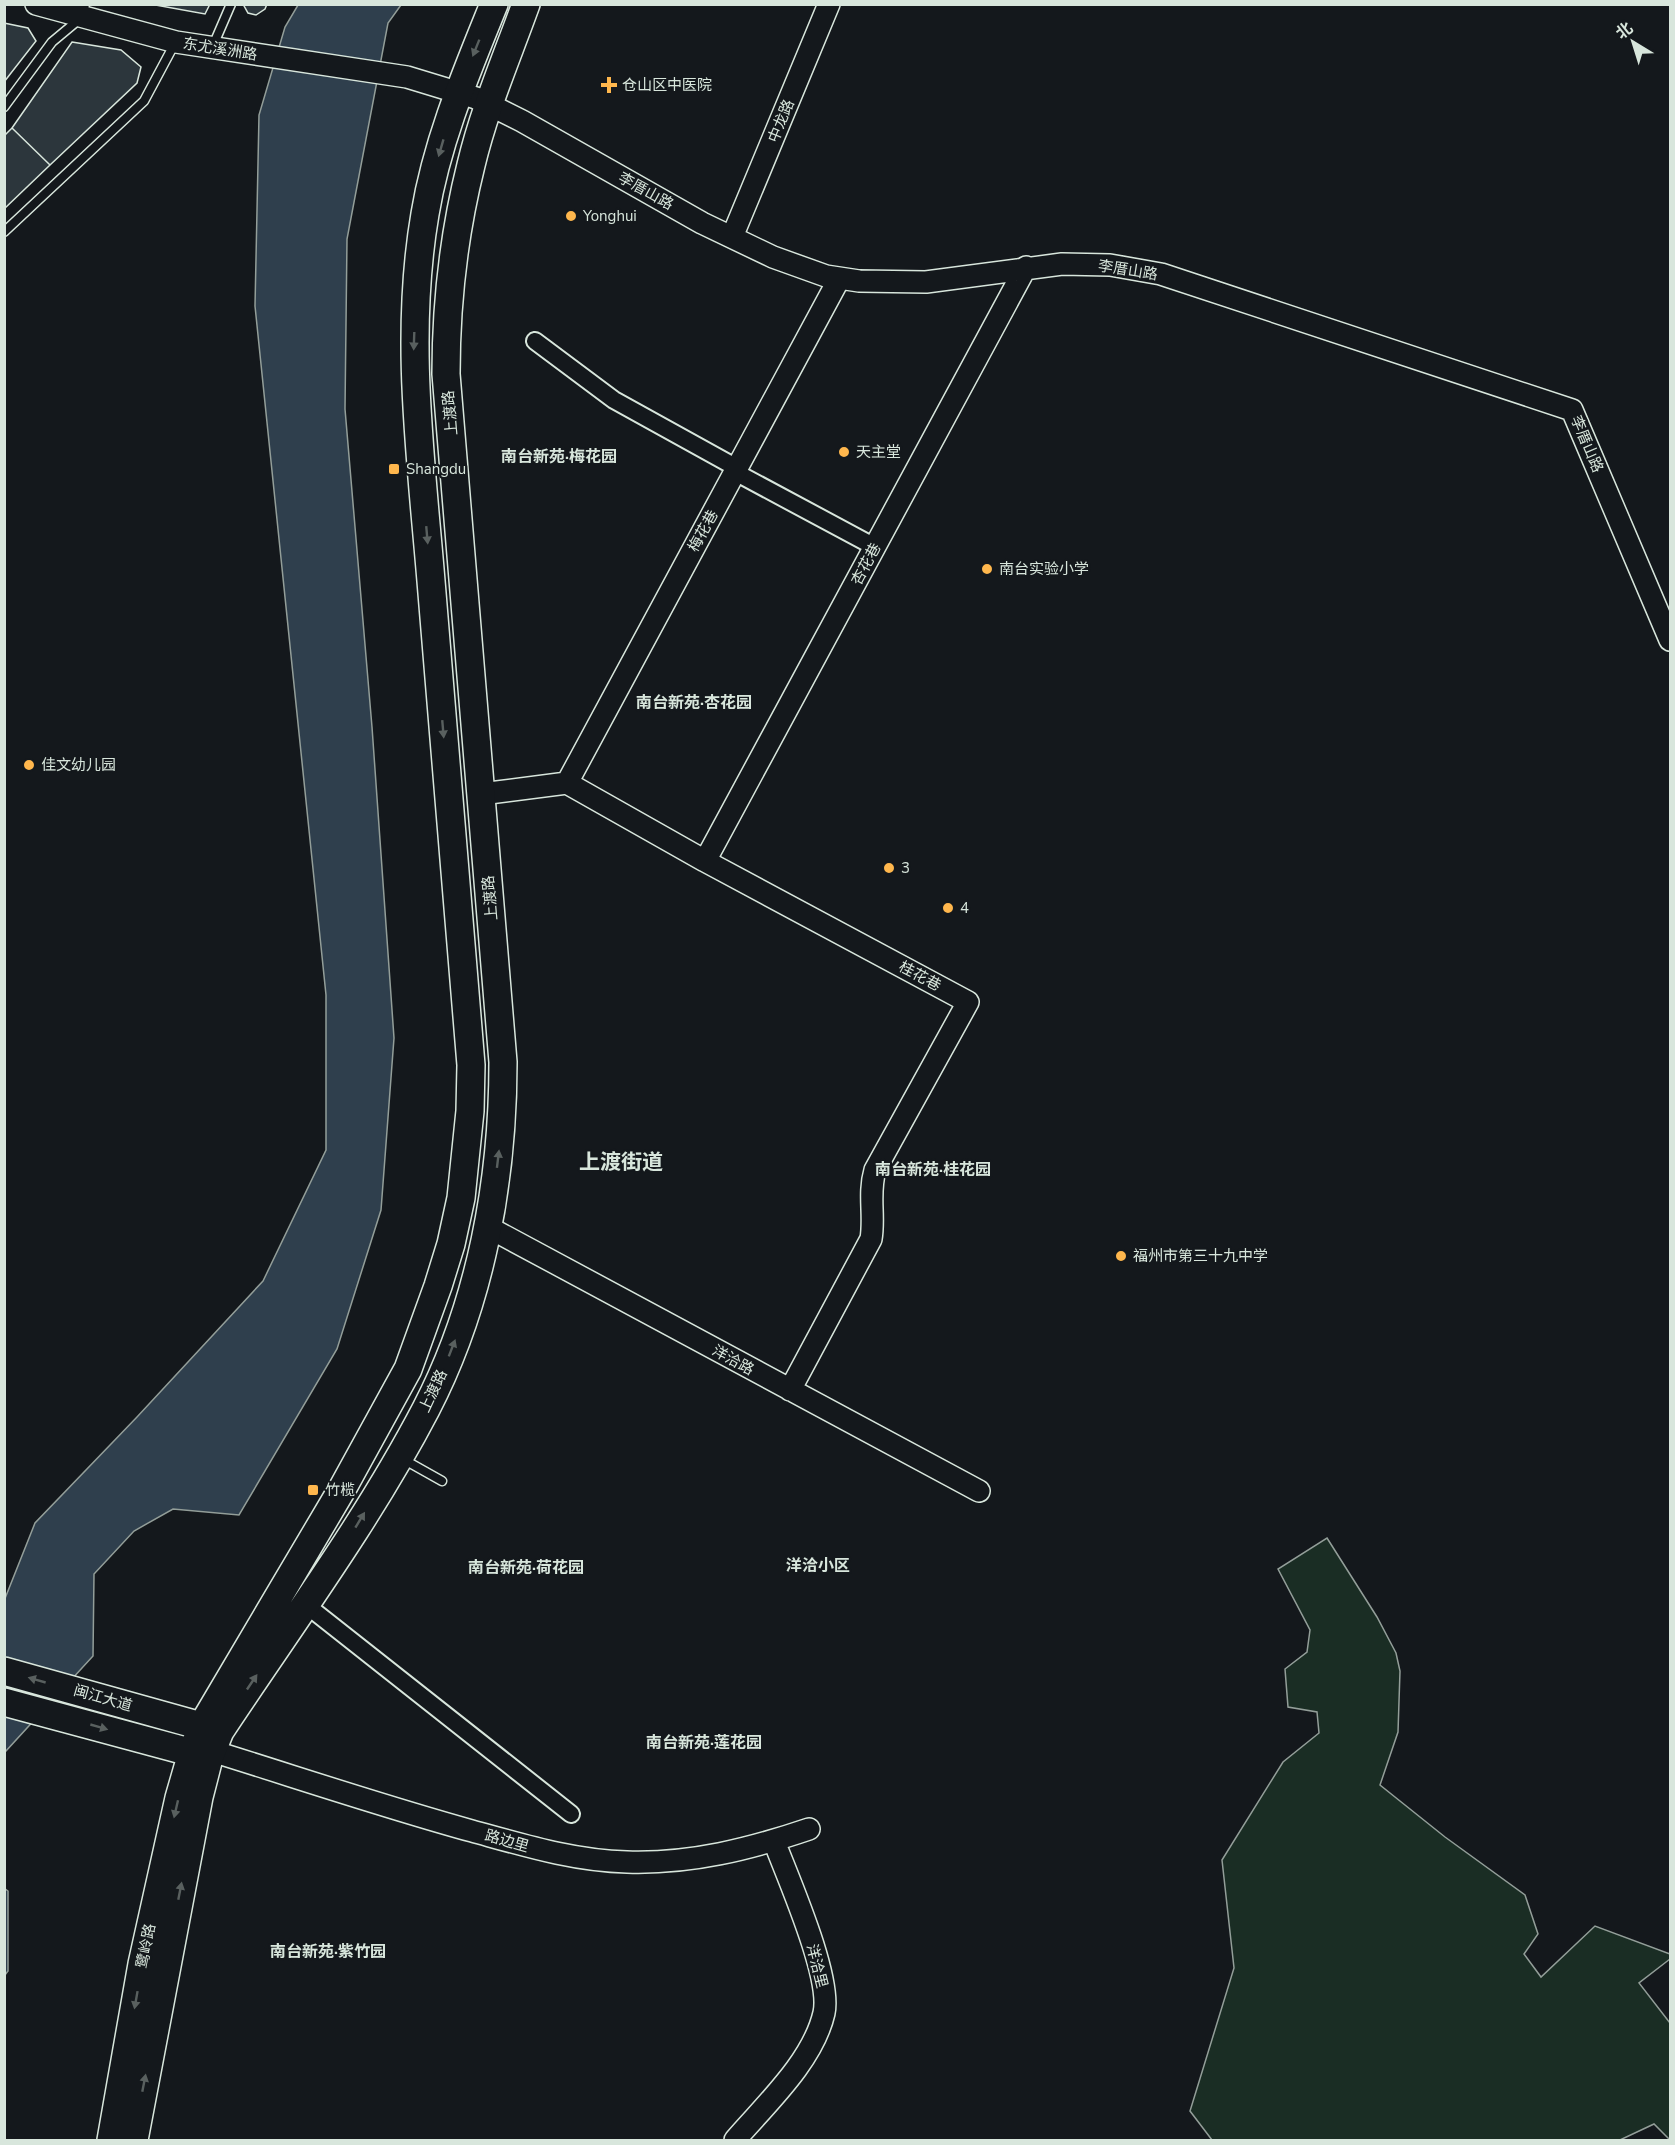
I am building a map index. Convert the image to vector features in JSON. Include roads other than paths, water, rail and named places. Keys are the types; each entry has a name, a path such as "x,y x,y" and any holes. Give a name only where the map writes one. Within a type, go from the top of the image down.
{"main road":[{"path":"207,1744 408,1369 425,1327 451,1244 461,1198 469,1122 471,1065 422,477 414,351 416,281 425,214 436,164 458,92 494,4"},
{"name":"上渡路","path":"207,1744 342,1550 426,1409 461,1323 488,1227 503,1108 503,1062 447,386 446,351 455,253 471,164 526,4"},
{"name":"闽江大道","path":"4,1671 69,1689 207,1744"},
{"name":"闽江大道","path":"4,1702 42,1712 207,1744"},
{"name":"鹭岭路","path":"111,2140 145,1953 179,1798 207,1744"},
{"name":"鹭岭路","path":"134,2140 207,1744"}],"street":[{"name":"东尤溪洲路","path":"36,4 83,11 176,42 407,77 458,92"},
{"name":"中龙路","path":"732,237 829,4"},
{"name":"李厝山路","path":"458,92 490,104 732,237 800,268 839,279 892,283 926,282 1062,264 1093,264 1161,274 1572,410 1671,640"},
{"name":"杏花巷","path":"705,861 1026,267"},
{"name":"梅花巷","path":"567,783 839,279"},
{"path":"535,341 614,400 875,547"},
{"path":"481,794 567,783"},
{"name":"桂花巷","path":"567,783 705,861 968,1002 875,1170 871,1191 873,1221 871,1239 790,1390"},
{"name":"洋洽路","path":"488,1227 979,1491"},
{"path":"305,1604 571,1814"},
{"name":"路边里","path":"207,1744 423,1817 562,1854 626,1862 712,1857 774,1841 809,1829"},
{"name":"洋洽里","path":"735,2140 806,2055 819,2030 825,2010 817,1962 806,1924 774,1841"}],"lane":[{"path":"212,49 231,4"},
{"path":"4,107 52,42 83,11"},
{"path":"4,232 144,101 176,42"},
{"path":"398,1457 442,1481"}],"water":[{"path":"298,5 401,5 388,23 347,239 345,409 372,727 394,1038 381,1210 337,1349 239,1515 173,1509 134,1531 94,1574 93,1656 5,1752 4,1601 35,1523 263,1281 326,1150 326,995 255,306 259,115 285,27"},
{"path":"4,1888 8,1891 8,1971 5,1975"}],"place":[{"name":"仓山区中医院","path":"609,85"},
{"name":"Yonghui","path":"571,216"},
{"name":"天主堂","path":"844,452"},
{"name":"Shangdu","path":"394,469"},
{"name":"南台实验小学","path":"987,569"},
{"name":"佳文幼儿园","path":"29,765"},
{"name":"3","path":"889,868"},
{"name":"4","path":"948,908"},
{"name":"福州市第三十九中学","path":"1121,1256"},
{"name":"竹榄","path":"313,1490"}],"district":[{"name":"南台新苑·梅花园","path":"559,456"},
{"name":"南台新苑·杏花园","path":"694,702"},
{"name":"上渡街道","path":"621,1162"},
{"name":"南台新苑·桂花园","path":"933,1169"},
{"name":"洋洽小区","path":"818,1565"},
{"name":"南台新苑·荷花园","path":"526,1567"},
{"name":"南台新苑·莲花园","path":"704,1742"},
{"name":"南台新苑·紫竹园","path":"328,1951"}]}
